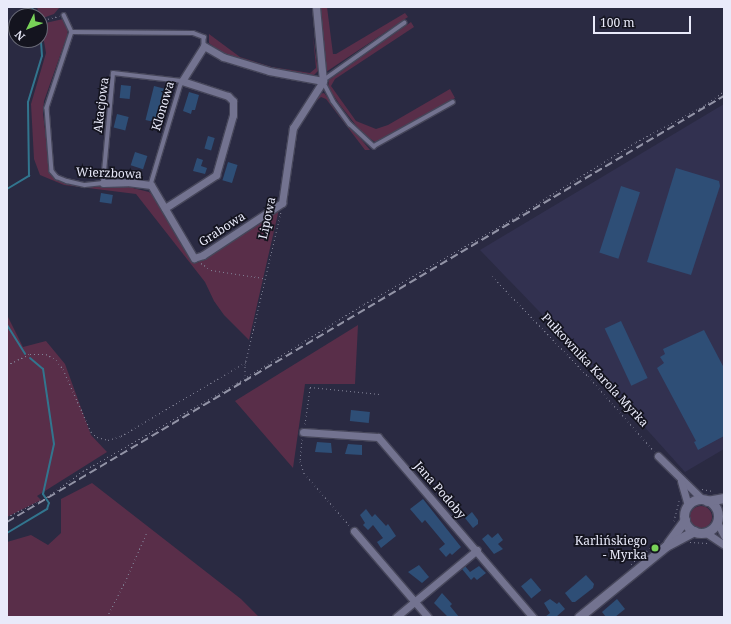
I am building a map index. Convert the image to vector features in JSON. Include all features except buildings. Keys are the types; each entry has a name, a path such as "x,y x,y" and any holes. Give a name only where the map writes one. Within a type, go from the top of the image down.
{"street":[{"path":"204,46 223,57 269,71 323,81 316,7"},
{"name":"Klonowa","path":"182,81 204,46"},
{"path":"165,208 216,175 233,115 233,101 228,96 182,81"},
{"name":"Lipowa","path":"282,203 293,128 323,81"},
{"name":"Wierzbowa","path":"103,183 127,182 151,185 194,258"},
{"name":"Grabowa","path":"194,258 282,203"},
{"name":"Jana Podoby","path":"303,432 378,437 477,550 533,617"},
{"path":"658,456 689,492 715,507 717,518 724,536"},
{"path":"579,617 665,542 685,520 689,492"},
{"path":"688,505 705,500 724,498"},
{"path":"705,532 724,507"},
{"path":"685,520 694,531"},
{"path":"354,531 428,617"},
{"path":"665,542 694,531 705,532 724,545"},
{"path":"396,617 416,603 477,550"}],"lane":[{"path":"64,15 72,32 193,33 204,37 204,46"},
{"path":"405,23 323,81 350,124 368,142 378,145 453,102"},
{"name":"Wierzbowa","path":"72,32 47,108 52,171 57,177 67,181 85,185 103,183"},
{"name":"Akacjowa","path":"103,183 113,73 182,81"},
{"name":"Klonowa","path":"151,185 182,81"}],"path":[{"path":"48,19 64,15"},
{"path":"7,517 47,497 84,471 246,376 446,255 509,221 636,142 705,105 724,91"},
{"name":"Lipowa","path":"246,376 245,365 261,304 264,278 281,215 282,203"},
{"path":"194,258 211,270 264,278"},
{"name":"Pułkownika Karola Myrka","path":"492,276 588,376 658,456"},
{"path":"7,365 30,354 46,354 56,360 63,369 91,432 97,437 108,440 121,436 246,362"},
{"path":"354,531 304,473 300,461 310,387 380,394"},
{"path":"674,523 677,504 689,492 700,489 715,492"},
{"path":"107,617 126,582 147,532"},
{"path":"628,568 642,553 665,542"}],"shaded area":[{"path":"59,7 54,14 48,16 48,8 37,8"},
{"path":"319,7 327,7 333,54 336,54 405,13 408,17 326,72"},
{"path":"63,19 68,30 44,101 43,113 50,172 54,177 79,186 125,186 149,192 154,196 188,253 197,263 279,209 249,340 224,315 214,301 205,282 136,194 64,185 40,175 34,159 31,104 46,53 45,48 48,48 48,22"},
{"path":"411,22 414,27 335,79 331,86 356,121 376,129 388,125 450,89 455,98 375,142 362,133 340,105 328,87 329,80"},
{"path":"209,34 240,57 272,67 310,73 316,68 313,36 318,71 314,75 292,74 223,54 209,43"},
{"path":"324,93 370,150 365,150 326,99 321,97 313,104 319,94"},
{"path":"724,104 724,449 685,472 560,333 480,250"},
{"path":"7,315 23,347 46,341 65,364 91,435 107,452 37,496 41,500 7,517"},
{"path":"358,325 355,384 305,384 293,468 235,401"},
{"path":"92,483 241,599 259,617 7,617 7,542 31,535 48,545 61,533 61,499"},
{"path":"701,506 709,509 712,517 709,525 701,528 693,525 690,517 693,509"}],"waterway":[{"path":"7,189 29,176 28,102 42,56 41,48"},
{"path":"7,325 25,354"},
{"path":"7,533 47,509 49,503 43,494 54,444 43,369 30,358"}],"railway":[{"path":"7,522 724,96"}],"place":[{"name":"Karlińskiego - Myrka","path":"655,548"}]}
